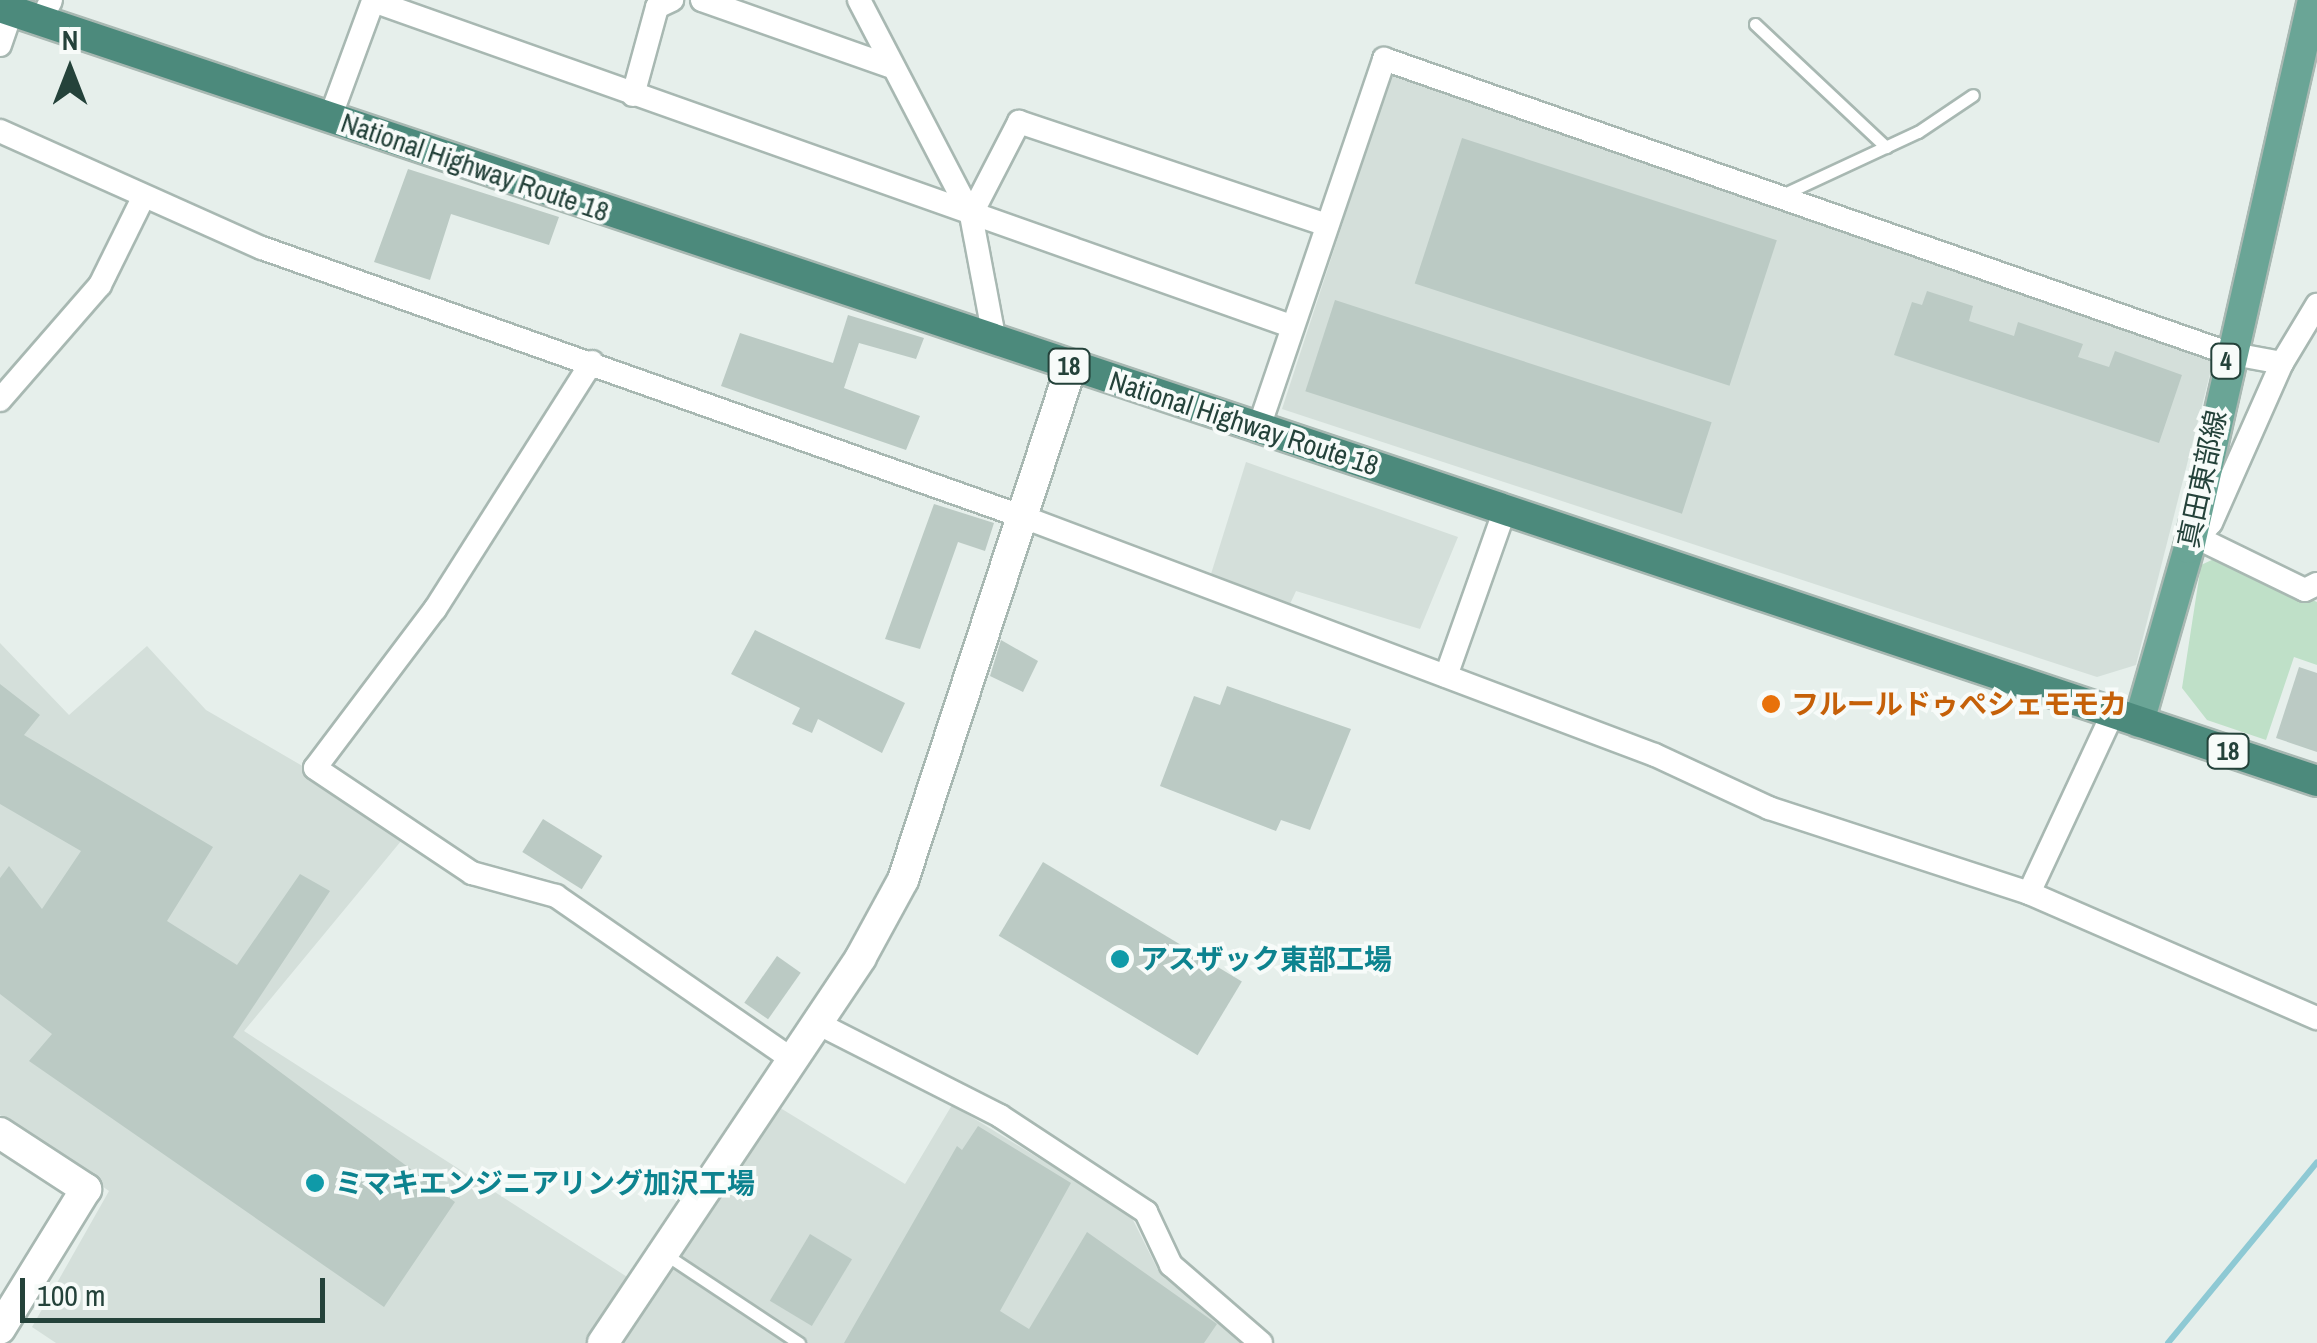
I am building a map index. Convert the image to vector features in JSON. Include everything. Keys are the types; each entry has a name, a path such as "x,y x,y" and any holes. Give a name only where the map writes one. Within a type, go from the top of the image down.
{"highway":[{"name":"National Highway Route 18","path":"26,10 330,118 995,342 1259,426 2317,781"}],"main road":[{"name":"真田東部線","path":"2126,718 2196,544 2228,352 2313,0"}],"street":[{"path":"634,95 656,8 672,0"},
{"path":"702,0 889,66"},
{"path":"859,0 875,22 889,66 972,215 995,342"},
{"path":"875,22 886,0"},
{"path":"330,118 373,1 1291,326"},
{"path":"0,45 26,10"},
{"path":"1259,426 1384,60 1774,199 2228,352 2282,363"},
{"path":"972,215 1019,122 1327,225"},
{"path":"2,137 143,198 1026,518 1656,755 1769,808 2028,893 2317,1018"},
{"path":"0,400 100,285 143,198"},
{"path":"2317,305 2282,363 2196,544 2305,590 2317,584"},
{"path":"592,362 435,609 315,768 472,872 556,896 791,1060"},
{"path":"602,1343 817,1023 903,880 1026,518 1072,367"},
{"path":"1446,676 1505,509"},
{"path":"2028,893 2126,718"},
{"path":"817,1023 1000,1116 1146,1212 1171,1265 1261,1343"},
{"path":"0,1133 86,1189 0,1329"}],"lane":[{"path":"1755,24 1886,147"},
{"path":"1774,199 1886,147 1973,96"},
{"path":"663,1253 799,1343"}],"shaded area":[{"path":"1391,75 2214,358 2136,665 2097,677 1282,409"},
{"path":"1246,462 1458,537 1420,629 1296,591 1290,604 1211,574"},
{"path":"0,643 69,715 147,646 206,710 411,829 244,1031 635,1282 593,1343 56,1343 32,1327 109,1191 0,1115"},
{"path":"952,1105 1130,1214 1158,1270 1242,1343 620,1343 777,1106 905,1184"}],"green space":[{"path":"2216,558 2317,602 2317,665 2294,657 2266,740 2207,720 2182,688 2201,565"}],"building":[{"path":"1462,138 1777,240 1730,386 1415,284"},
{"path":"408,169 559,217 549,245 451,214 430,280 374,262"},
{"path":"1927,291 1973,306 1969,321 2014,336 2018,322 2083,344 2078,357 2109,367 2115,351 2182,375 2159,443 1894,355 1912,302 1922,305"},
{"path":"1335,300 1712,422 1682,514 1305,391"},
{"path":"848,315 924,338 916,359 859,343 844,388 920,416 906,450 721,386 740,333 833,363"},
{"path":"934,504 994,523 985,551 958,542 920,649 885,639"},
{"path":"755,630 905,703 882,753 818,719 812,733 792,724 800,708 731,674"},
{"path":"1001,640 1038,661 1023,692 990,676"},
{"path":"2299,667 2317,673 2317,752 2276,738"},
{"path":"0,684 40,715 24,735 213,847 167,921 237,965 300,874 330,891 233,1037 455,1202 384,1307 29,1061 52,1034 0,994 0,878 9,866 42,909 81,851 0,804"},
{"path":"1227,686 1351,729 1310,830 1281,820 1276,831 1160,786 1194,696 1220,705"},
{"path":"543,819 602,856 582,889 522,852"},
{"name":"アスザック東部工場","path":"1043,862 1242,981 1198,1055 999,936"},
{"path":"777,956 801,973 768,1019 744,1003"},
{"path":"978,1126 1071,1183 1000,1311 1029,1329 1087,1232 1217,1324 1204,1343 844,1343 957,1146 962,1150"},
{"path":"810,1234 852,1259 812,1326 770,1301"}],"waterway":[{"path":"2168,1343 2317,1162"}],"place":[{"name":"フルールドゥぺシェモモカ","path":"1771,704"},
{"name":"アスザック東部工場","path":"1120,959"},
{"name":"ミマキエンジニアリング加沢工場","path":"315,1183"}]}
